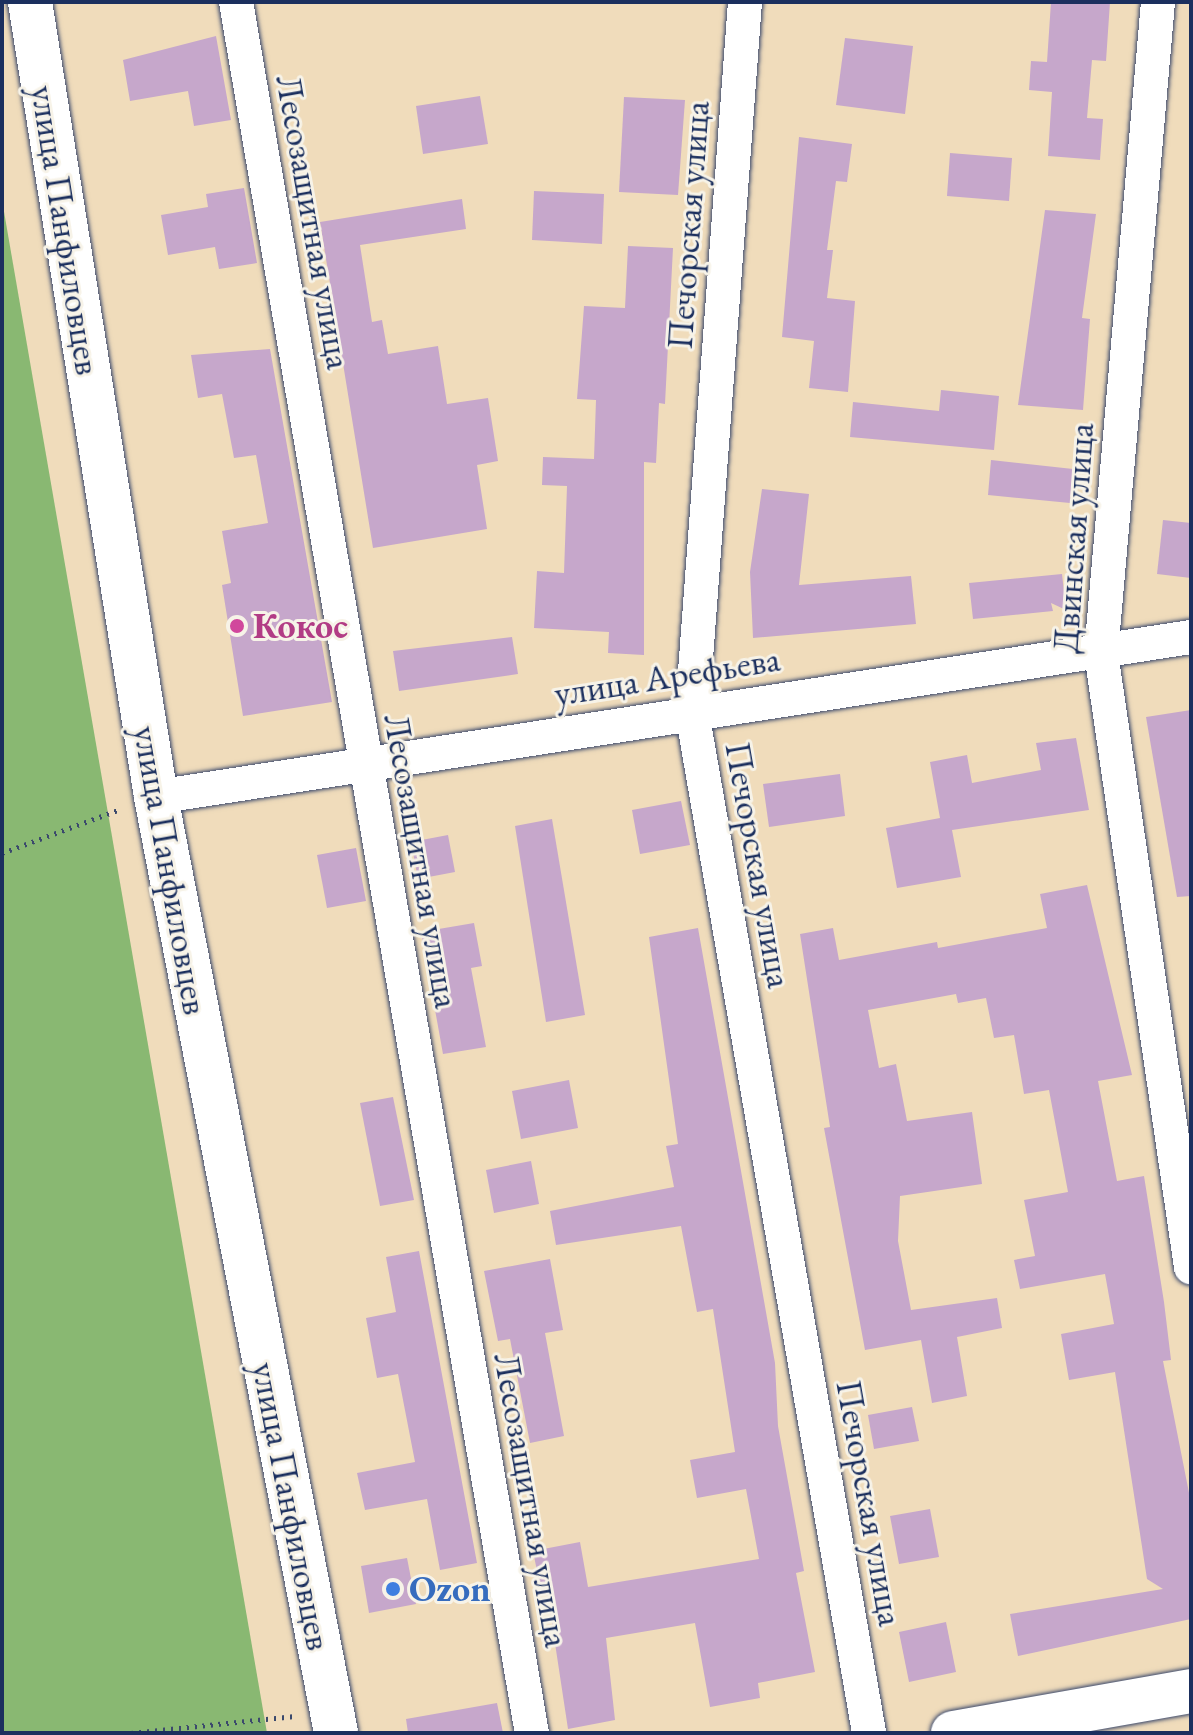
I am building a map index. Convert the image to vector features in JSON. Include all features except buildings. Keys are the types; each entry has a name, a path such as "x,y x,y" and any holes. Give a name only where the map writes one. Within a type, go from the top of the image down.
{"main road":[{"name":"улица Панфиловцев","path":"30,2 156,797 334,1722"},
{"path":"953,1733 1191,1691"}],"street":[{"name":"Лесозащитная улица","path":"236,2 532,1733"},
{"name":"Печорская улица","path":"745,2 692,712 869,1733"},
{"name":"Двинская улица","path":"1158,2 1101,653 1191,1267"},
{"name":"улица Арефьева","path":"156,797 364,762 1191,637"}],"path":[{"path":"2,853 156,797"},
{"path":"131,1733 334,1722"}],"green space":[{"path":"2,200 267,1733 2,1733"}],"place":[{"name":"Кокос","path":"237,626"},
{"name":"Ozon","path":"393,1589"}]}
